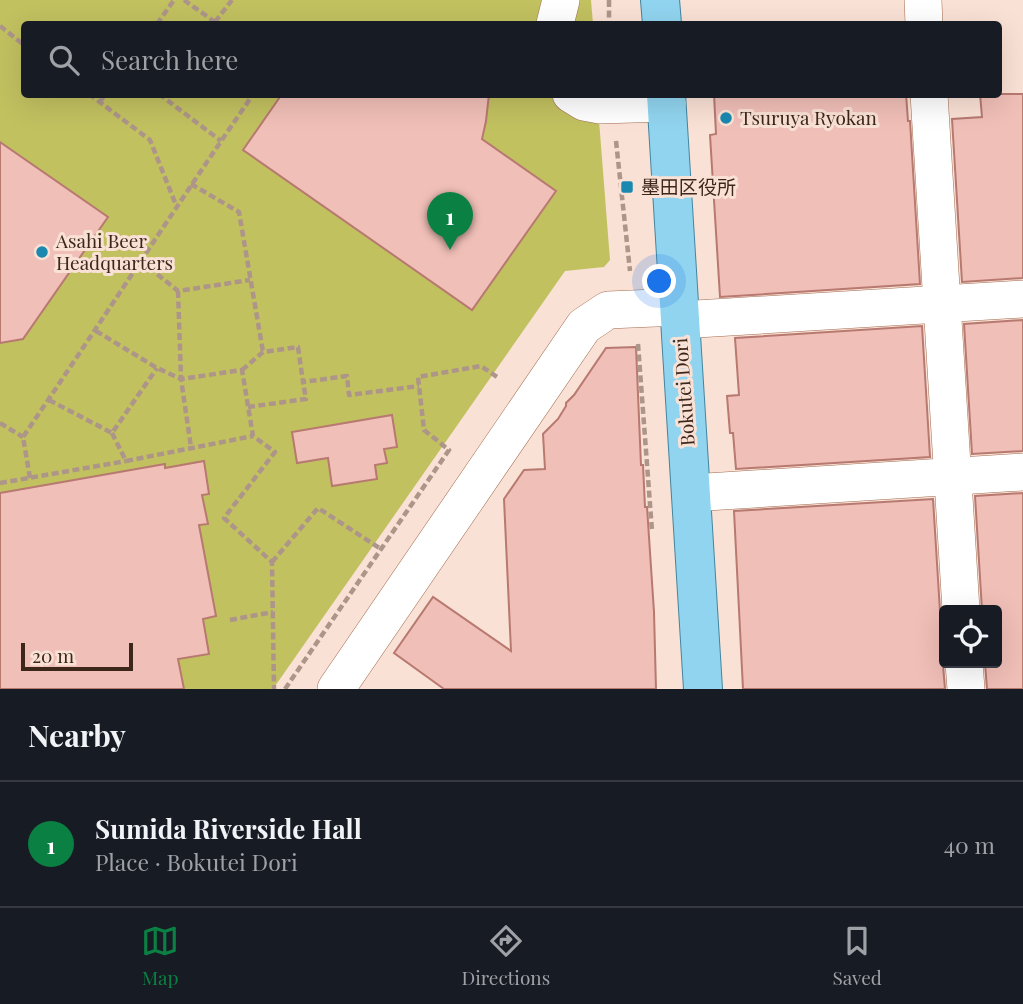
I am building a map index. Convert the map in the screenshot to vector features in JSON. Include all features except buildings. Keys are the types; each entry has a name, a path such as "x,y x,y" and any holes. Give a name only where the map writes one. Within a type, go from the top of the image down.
{"main road":[{"path":"660,0 662,21"},
{"name":"Bokutei Dori","path":"666,99 703,689"}],"street":[{"path":"556,21 561,0"},
{"path":"923,0 924,21"},
{"path":"577,98 600,105 666,99"},
{"path":"929,98 961,605"},
{"path":"336,689 584,326 608,310 679,313 1023,299"},
{"path":"691,493 1023,472"},
{"path":"964,668 966,689"}],"path":[{"path":"158,21 174,0"},
{"path":"184,0 212,21"},
{"path":"216,21 232,0"},
{"path":"608,0 609,21"},
{"path":"0,26 21,43"},
{"path":"94,98 150,140 177,206"},
{"path":"100,102 102,98"},
{"path":"164,98 221,141"},
{"path":"30,478 23,438 251,98"},
{"path":"612,105 630,272"},
{"path":"191,184 239,212 263,352"},
{"path":"141,261 178,290 250,280"},
{"path":"178,290 181,379 191,447"},
{"path":"96,331 157,368 181,379 242,370 263,352 298,347 306,399 248,407"},
{"path":"637,339 652,541"},
{"path":"285,689 449,450 424,430 418,377 481,366 497,377"},
{"path":"112,433 157,368"},
{"path":"242,370 253,436 275,452 225,518 272,562"},
{"path":"303,382 347,376 349,395 419,386"},
{"path":"49,400 112,433 126,461"},
{"path":"0,423 23,438"},
{"path":"0,484 253,436"},
{"path":"274,689 272,562 318,508 381,549"},
{"path":"230,620 273,612"}],"shaded area":[{"path":"0,0 591,0 593,21 21,21 21,98 597,98 610,260 604,267 565,271 273,689 0,689"}],"place":[{"name":"Tsuruya Ryokan","path":"726,118"},
{"name":"墨田区役所","path":"627,187"},
{"name":"Sumida Riverside Hall","path":"450,250"},
{"name":"Asahi Beer Headquarters","path":"42,252"}]}
